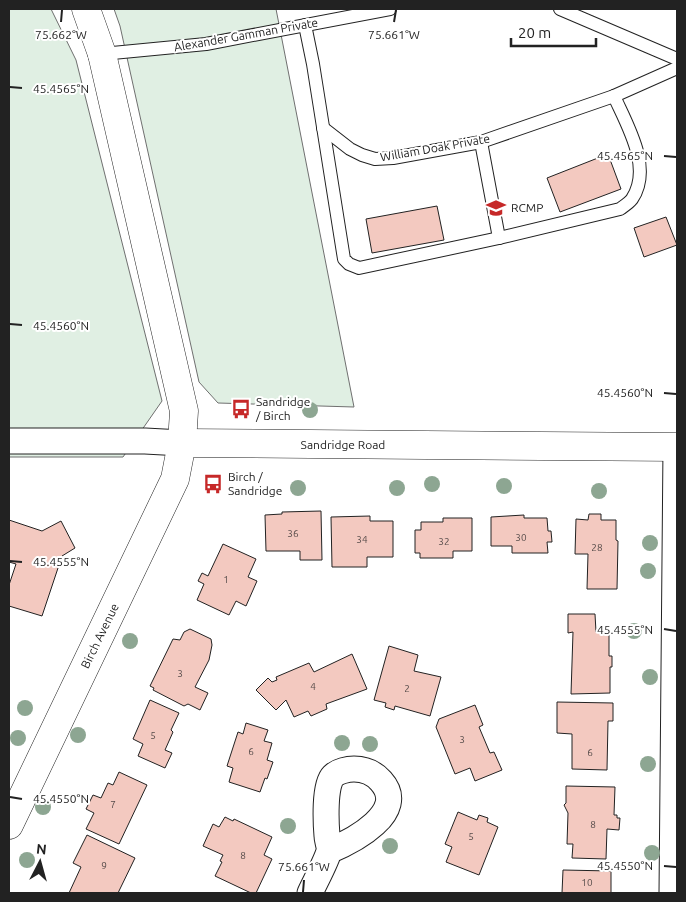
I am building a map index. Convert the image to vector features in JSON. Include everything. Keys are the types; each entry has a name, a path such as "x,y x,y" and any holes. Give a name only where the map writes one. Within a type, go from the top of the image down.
{"street":[{"name":"Birch Avenue","path":"9,825 175,478 182,443 184,411 102,54 86,9"},
{"name":"Sandridge Road","path":"9,441 676,447"},
{"path":"672,893 676,447"},
{"path":"310,893 329,851"}],"lane":[{"name":"Alexander Gamman Private","path":"102,54 206,44 390,9"},
{"path":"560,9 677,59"},
{"path":"306,25 344,259 349,264 359,268 499,238 620,209 631,200 636,191 640,173 638,150 614,96"},
{"name":"William Doak Private","path":"323,128 350,150 375,159 392,158 481,142 614,96 677,68"},
{"path":"481,142 499,238"}],"green space":[{"path":"9,9 51,9 76,60 162,401 123,457 9,457"},
{"path":"114,9 276,9 354,407 218,403 199,382 120,26"}],"building":[{"path":"608,154 621,189 560,212 547,178"},
{"path":"437,206 444,240 372,253 366,219"},
{"path":"666,217 677,245 644,257 634,228"},
{"path":"321,511 322,560 300,560 300,551 266,551 265,515 282,514 282,512"},
{"path":"589,514 601,514 601,520 616,520 616,540 618,541 617,589 587,589 588,554 575,554 576,519 588,520"},
{"path":"524,515 524,518 547,518 548,531 551,531 552,542 547,542 548,553 512,553 512,546 491,546 491,517"},
{"path":"370,516 370,521 393,521 393,557 367,557 367,567 332,567 331,517"},
{"path":"443,518 472,518 472,551 453,551 453,558 420,558 420,553 415,553 415,530 421,530 421,522 443,522"},
{"path":"9,520 42,531 61,521 75,548 62,556 42,616 9,606 9,585 16,564 9,562"},
{"path":"223,544 256,559 248,577 257,581 246,606 236,601 229,615 197,600 204,584 198,581 202,573 208,576"},
{"path":"568,614 595,614 596,632 609,632 609,656 612,656 610,693 571,694 573,632 568,633"},
{"path":"190,629 211,639 212,645 209,660 195,687 208,693 200,710 188,704 184,706 153,690 154,688 150,686 173,639 180,640 184,632"},
{"path":"389,646 418,655 414,671 441,677 430,716 395,706 394,710 385,707 386,703 374,700"},
{"path":"352,654 367,689 326,704 327,709 311,716 308,711 294,717 286,700 276,710 256,690 268,678 272,682 277,680 276,677 309,663 314,672"},
{"path":"150,700 179,713 165,750 172,753 165,768 138,756 143,744 133,739"},
{"path":"557,702 613,703 613,721 608,721 607,770 572,769 572,734 557,733"},
{"path":"475,705 483,725 479,727 490,753 494,752 502,770 475,781 470,768 455,774 436,727 439,719"},
{"path":"246,723 268,730 264,741 272,743 267,760 273,762 260,792 229,782 233,768 227,766 238,732 243,734"},
{"path":"119,772 147,785 119,844 86,829 94,813 86,809 93,795 101,798 108,783 113,785"},
{"path":"566,786 615,787 614,815 620,818 619,830 607,829 606,859 572,858 573,844 567,844 568,813 564,805 566,803"},
{"path":"458,812 477,820 479,815 488,818 487,822 498,827 479,875 446,862 452,847 445,844"},
{"path":"225,817 233,821 234,819 272,837 264,855 272,859 256,893 251,893 215,876 222,862 220,861 223,855 203,846 213,824 219,827"},
{"path":"87,835 135,858 118,893 69,893 81,867 73,863"},
{"path":"563,870 611,871 611,893 562,893"}],"place":[{"name":"RCMP","path":"496,208"},
{"name":"Sandridge / Birch","path":"241,409"},
{"name":"Birch / Sandridge","path":"213,484"}]}
